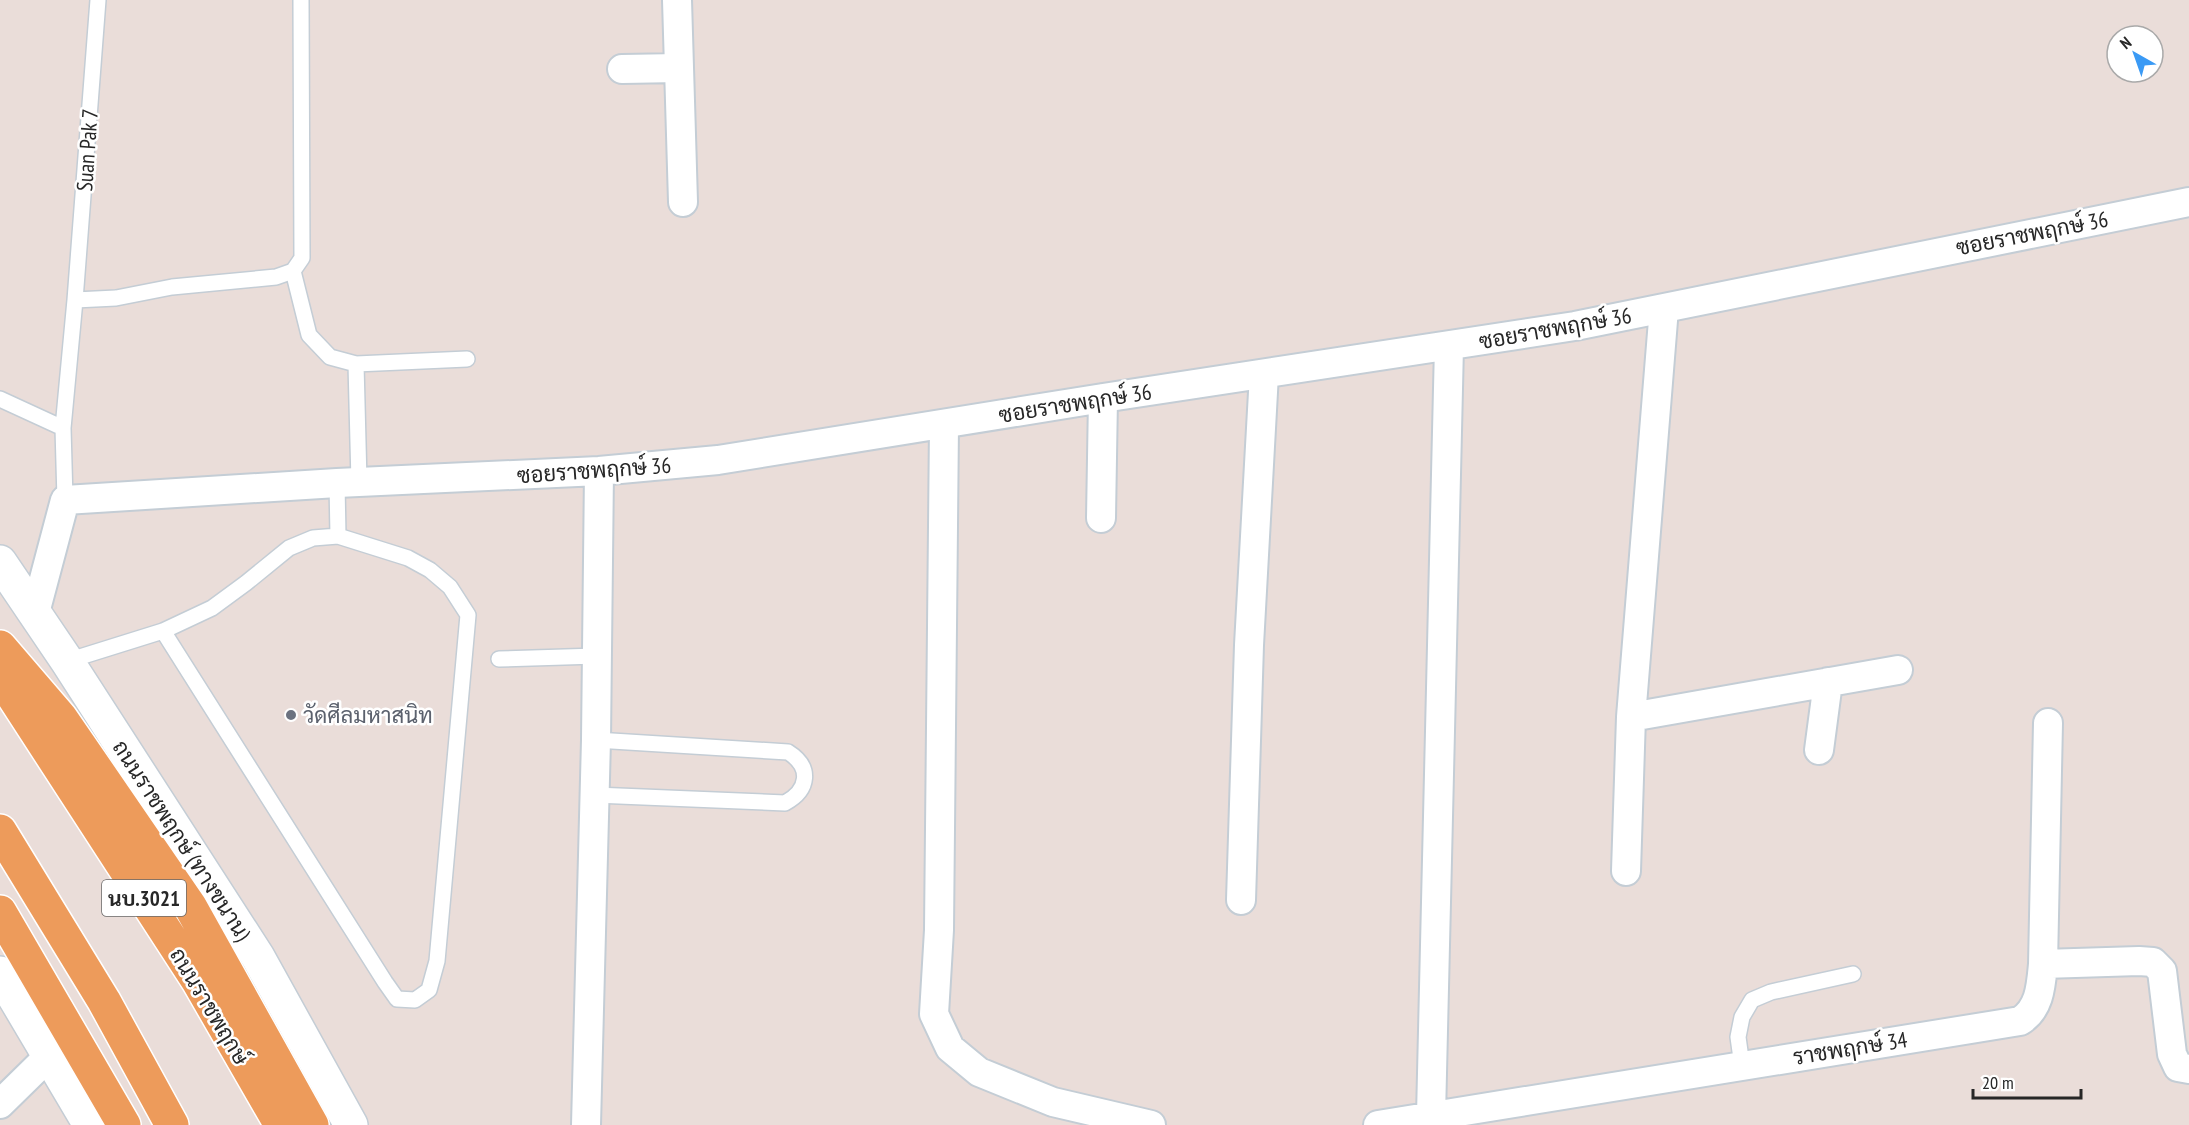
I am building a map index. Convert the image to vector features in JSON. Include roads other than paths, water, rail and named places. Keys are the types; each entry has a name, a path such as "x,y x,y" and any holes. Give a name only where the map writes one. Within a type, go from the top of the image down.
{"main road":[{"name":"ถนนราชพฤกษ์ (ทางขนาน)","path":"0,562 67,661 258,957 351,1125"},
{"path":"0,647 61,718 190,906 312,1125"},
{"name":"ถนนราชพฤกษ์","path":"0,676 198,981 280,1125"},
{"path":"0,831 104,1001 172,1125"},
{"path":"0,912 124,1125"},
{"path":"0,973 90,1125"}],"street":[{"path":"677,0 683,202"},
{"path":"622,69 679,68"},
{"name":"ซอยราชพฤกษ์ 36","path":"65,500 599,471 718,460 1575,326 2189,202"},
{"path":"1626,871 1631,717 1664,308"},
{"path":"1431,1116 1449,346"},
{"path":"1241,900 1249,645 1264,374"},
{"path":"1101,518 1103,398"},
{"path":"944,424 939,930 934,1014 950,1047 979,1072 1053,1102 1151,1125"},
{"path":"586,1125 595,795 599,471"},
{"path":"35,613 65,500"},
{"path":"1631,717 1898,670"},
{"path":"1819,750 1828,682"},
{"name":"ราชพฤกษ์ 34","path":"1378,1125 2020,1021 2031,1015 2041,983 2043,964 2048,723"},
{"path":"2043,964 2153,962 2162,971 2172,1054 2178,1066 2189,1069"},
{"path":"0,1104 50,1055"}],"lane":[{"name":"Suan Pak 7","path":"65,500 63,428 98,0"},
{"path":"75,300 116,298 172,287 276,277 293,271 302,258 303,236 301,0"},
{"path":"293,271 309,334 330,357 356,364 467,359"},
{"path":"338,536 348,483 356,364"},
{"path":"0,399 63,428"},
{"path":"67,661 163,632 212,608 246,584 289,548 313,538 338,536 408,558 430,570 450,586 468,615 436,961 429,990 415,1000 397,999 385,982 163,632"},
{"path":"499,659 597,656"},
{"path":"595,795 785,803 800,792 805,778 801,764 788,752 596,740"},
{"path":"1742,1066 1738,1037 1742,1017 1752,1000 1771,992 1853,974"}],"place":[{"name":"วัดศีลมหาสนิท","path":"291,715"}]}
